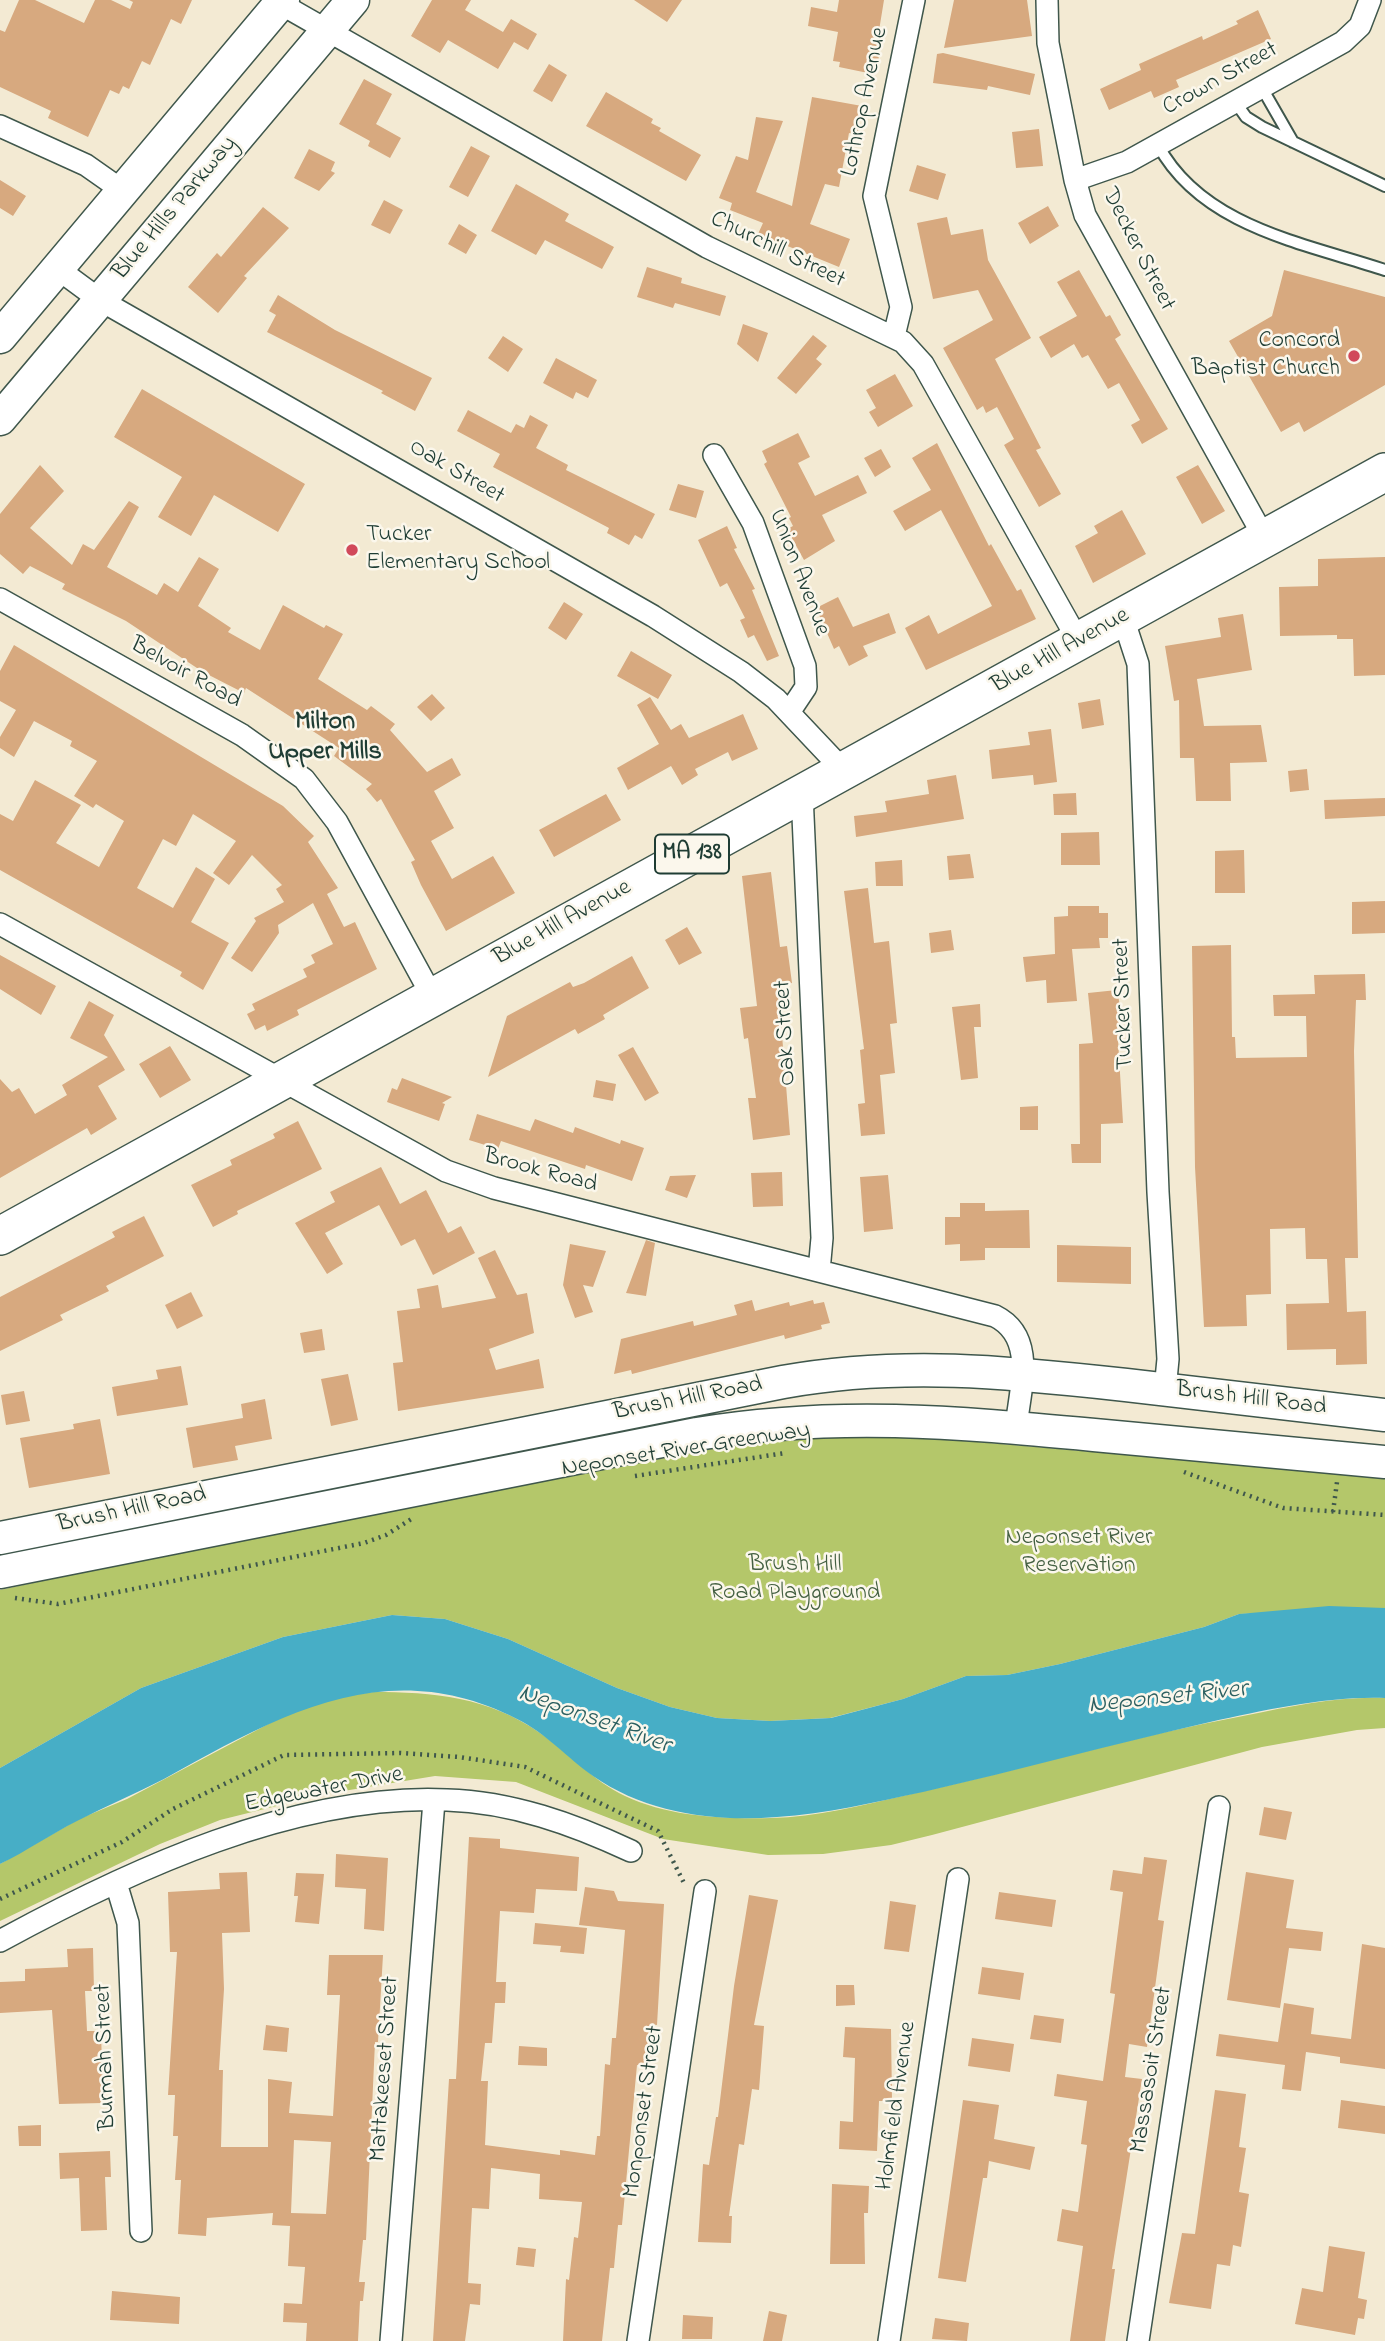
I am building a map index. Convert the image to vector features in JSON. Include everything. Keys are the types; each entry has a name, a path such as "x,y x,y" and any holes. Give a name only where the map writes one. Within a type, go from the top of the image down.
{"highway":[{"name":"Blue Hill Avenue","path":"0,1236 1385,472"}],"main road":[{"name":"Blue Hills Parkway","path":"0,419 353,0"},
{"path":"0,337 124,191 279,1"},
{"name":"Brush Hill Road","path":"0,1538 825,1374 910,1368 1022,1373 1385,1415"},
{"name":"Brush Hill Road","path":"2,1585 283,1514 738,1427 820,1420 891,1419 1016,1427 1385,1462"},
{"path":"277,1481 283,1514"}],"street":[{"name":"Lothrop Avenue","path":"894,336 901,307 874,196 914,0"},
{"name":"Decker Street","path":"1047,0 1048,43 1075,180 1085,215 1265,539"},
{"name":"Crown Street","path":"1075,180 1118,167 1236,103 1353,34 1366,17 1370,0"},
{"name":"Churchill Street","path":"279,1 730,260 894,336 910,348 923,364 1079,642"},
{"path":"0,126 97,171 124,191"},
{"name":"Oak Street","path":"58,269 100,300 653,616 741,672 790,711 844,771"},
{"name":"Union Avenue","path":"714,455 753,523 805,666 806,687 790,711"},
{"name":"Belvoir Road","path":"0,599 242,735 303,779 338,822 432,996"},
{"name":"Tucker Street","path":"1123,618 1138,664 1158,1204 1168,1359 1166,1390"},
{"name":"Oak Street","path":"802,793 822,1238 819,1271"},
{"name":"Brook Road","path":"0,924 421,1160 472,1181 995,1316 1013,1327 1019,1336 1022,1373 1016,1427"},
{"name":"Edgewater Drive","path":"0,1941 116,1883 180,1856 275,1822 405,1799 446,1799 541,1815 583,1828 631,1851"},
{"name":"Mattakeeset Street","path":"391,2341 434,1801"},
{"name":"Massasoit Street","path":"1138,2341 1219,1807"},
{"name":"Holmfield Avenue","path":"890,2341 958,1879"},
{"name":"Burmah Street","path":"116,1883 128,1923 141,2231"},
{"name":"Monponset Street","path":"638,2341 705,1891"}],"lane":[{"path":"1262,88 1293,142"},
{"path":"1236,103 1253,122 1385,186"},
{"path":"1158,145 1176,173 1231,218 1385,270"}],"path":[{"name":"Neponset River Greenway","path":"627,1477 796,1451"},
{"path":"1177,1470 1259,1502 1283,1508 1385,1516"},
{"path":"1334,1513 1337,1478"},
{"path":"2,1585 58,1604 375,1540 422,1515"}],"green space":[{"name":"Brush Hill Road Playground","path":"896,1435 1385,1477 1385,1608 1239,1614 1204,1627 1060,1664 1007,1675 966,1676 903,1699 830,1718 770,1721 717,1718 670,1707 617,1688 508,1639 445,1619 392,1615 283,1637 141,1688 0,1768 0,1590 187,1550 712,1449 771,1441"},
{"path":"373,1692 439,1695 481,1704 501,1711 540,1733 602,1783 625,1796 678,1812 735,1818 788,1817 839,1810 1162,1733 1316,1702 1385,1698 1385,1728 1357,1730 1262,1747 891,1845 823,1854 768,1855 663,1839 516,1782 435,1776 325,1794 220,1820 160,1844 0,1921 0,1864 79,1819 127,1799 289,1713 333,1698"}],"water":[{"name":"Neponset River","path":"1329,1606 1385,1608 1385,1698 1319,1702 1210,1722 959,1784 850,1807 777,1817 729,1818 681,1812 635,1799 593,1776 528,1725 469,1700 423,1691 378,1692 334,1700 249,1734 67,1826 0,1864 0,1768 141,1688 283,1637 392,1615 445,1619 508,1639 617,1688 670,1707 717,1718 770,1721 831,1718 903,1699 966,1676 1007,1675 1060,1664 1204,1627 1239,1614"}],"building":[{"path":"19,0 35,0 84,23 95,0 111,0 130,9 133,2 129,0 192,0 181,24 171,19 150,65 142,61 129,89 123,86 119,94 110,90 88,137 48,118 51,111 0,87 0,30 5,32"},
{"path":"432,0 471,0 465,10 503,32 511,19 537,34 528,50 514,42 498,69 448,40 440,53 411,36"},
{"path":"634,0 682,0 667,22"},
{"path":"839,0 884,0 876,49 880,50 877,69 870,67 868,73 839,67 840,62 833,61 838,32 808,26 811,7 837,12"},
{"path":"954,0 1027,0 1032,36 944,48"},
{"path":"1258,10 1271,39 1176,80 1179,87 1154,98 1151,91 1109,110 1100,89 1141,70 1139,64 1202,36 1203,40 1238,24 1236,21"},
{"path":"943,53 1035,74 1030,95 988,86 987,90 933,83 937,54"},
{"path":"549,64 567,75 552,102 533,91"},
{"path":"364,79 392,94 376,124 401,138 390,158 368,146 370,141 339,124"},
{"path":"606,92 653,119 651,123 661,128 659,131 701,155 686,181 586,126"},
{"path":"812,97 862,106 857,135 849,133 839,187 825,184 810,224 850,239 839,267 758,234 763,223 730,210 732,203 719,198 736,156 748,160 756,117 783,121 756,192 792,206"},
{"path":"1039,129 1043,166 1016,168 1012,132"},
{"path":"471,146 490,156 468,197 449,187"},
{"path":"309,149 335,162 331,171 335,173 319,191 294,178"},
{"path":"917,165 946,174 938,200 909,191"},
{"path":"0,180 26,196 13,216 0,208"},
{"path":"516,184 569,214 565,221 614,247 602,269 545,240 536,255 491,231"},
{"path":"384,200 403,210 390,234 371,225"},
{"path":"1048,206 1059,226 1030,244 1018,223"},
{"path":"263,207 289,228 244,276 247,278 218,313 188,287 217,253 221,257"},
{"path":"947,217 951,235 983,229 988,260 1031,338 995,359 1041,448 1036,450 1061,494 1039,507 1004,445 1014,439 997,407 986,413 983,406 977,410 943,348 993,320 978,290 933,299 917,223"},
{"path":"459,224 477,235 466,254 448,244"},
{"path":"647,267 682,278 681,283 726,296 720,316 675,303 673,308 637,297"},
{"path":"1079,270 1106,317 1110,315 1121,335 1115,339 1168,429 1142,444 1131,425 1140,420 1119,383 1108,389 1088,355 1082,358 1074,344 1051,358 1039,337 1077,316 1057,282"},
{"name":"Concord Baptist Church","path":"1284,270 1385,297 1385,385 1304,432 1299,422 1281,432 1229,341 1272,316"},
{"path":"278,295 335,330 432,378 415,411 381,393 383,391 267,332 276,315 269,311"},
{"path":"743,324 768,333 758,362 737,344"},
{"path":"813,335 827,346 816,359 822,364 796,394 777,378"},
{"path":"503,336 523,349 508,372 488,358"},
{"path":"556,358 597,380 588,398 576,392 573,399 543,383"},
{"path":"895,374 913,406 878,427 869,412 876,408 866,390"},
{"path":"142,389 305,484 278,532 214,495 191,536 158,517 182,477 114,437"},
{"path":"468,410 511,433 516,424 524,428 530,415 548,425 536,448 568,465 566,470 655,514 642,539 635,535 629,545 607,533 609,528 493,467 500,454 457,431"},
{"path":"798,433 810,457 798,463 815,496 858,475 867,493 822,515 835,541 804,560 787,529 793,526 789,518 791,517 764,464 767,462 762,451"},
{"path":"937,443 989,546 991,544 1017,591 1021,589 1036,619 926,670 905,628 929,615 938,634 992,606 941,510 905,531 893,511 931,490 912,458"},
{"path":"881,449 891,467 875,477 864,458"},
{"path":"40,465 64,491 30,528 72,565 83,544 94,550 129,501 139,507 107,567 157,595 164,583 178,592 199,557 219,569 198,606 231,628 228,632 260,650 283,605 324,628 326,625 343,634 318,679 367,710 371,706 395,724 390,730 427,772 452,758 461,775 434,791 454,828 431,841 452,879 493,856 515,893 446,931 421,885 411,862 415,860 381,799 377,802 366,789 372,784 334,756 339,748 246,688 244,693 203,672 126,621 62,589 65,584 30,566 23,574 0,554 0,514"},
{"path":"1198,465 1225,511 1202,524 1176,477"},
{"path":"678,484 704,491 696,518 669,510"},
{"path":"1122,510 1146,554 1093,583 1075,546 1098,533 1094,526"},
{"path":"727,526 737,548 734,549 755,589 752,590 779,656 767,661 754,635 748,638 740,620 745,618 727,583 720,587 698,540"},
{"path":"1385,557 1385,675 1354,676 1353,639 1337,639 1337,635 1280,636 1279,587 1318,586 1318,559"},
{"path":"838,597 853,627 889,613 896,633 863,646 868,656 849,666 839,646 834,649 816,608"},
{"path":"564,602 583,614 566,640 548,628"},
{"path":"1243,614 1252,670 1197,679 1204,726 1261,725 1267,762 1230,763 1231,801 1196,801 1194,758 1180,758 1179,700 1174,701 1165,646 1221,637 1218,618"},
{"path":"14,645 283,806 314,836 308,842 338,888 327,894 344,927 355,922 377,969 297,1010 299,1015 267,1031 265,1025 255,1030 247,1014 255,1010 252,1004 307,977 303,969 315,963 311,955 333,944 313,903 278,925 279,933 252,972 231,958 256,921 254,918 284,902 276,889 282,885 252,855 229,885 213,873 236,841 193,814 176,846 163,839 137,888 173,908 196,867 215,879 191,922 229,943 203,990 180,976 182,972 0,870 0,814 13,821 35,780 81,805 56,843 99,867 124,821 96,804 93,808 74,796 97,761 70,746 72,741 34,721 14,757 0,748 0,737 16,710 0,701 0,671"},
{"path":"631,651 672,675 658,699 617,676"},
{"path":"432,694 445,708 431,721 417,707"},
{"path":"650,697 671,730 681,724 689,738 743,714 758,749 732,761 728,752 695,769 698,775 682,785 671,766 628,790 617,768 659,744 637,705"},
{"path":"1100,699 1104,725 1082,729 1078,703"},
{"path":"1051,729 1057,782 1034,785 1033,775 992,779 989,750 1030,745 1028,732"},
{"path":"1307,769 1309,790 1290,792 1288,771"},
{"path":"956,775 964,819 856,837 854,816 887,812 885,801 929,794 927,780"},
{"path":"1076,793 1077,815 1054,815 1053,794"},
{"path":"606,794 621,820 554,857 539,830"},
{"path":"1385,798 1385,816 1325,819 1324,800"},
{"path":"1099,832 1100,865 1061,865 1061,833"},
{"path":"1244,850 1245,893 1215,893 1215,851"},
{"path":"970,854 974,878 949,880 947,856"},
{"path":"902,860 903,886 876,886 875,862"},
{"path":"771,872 780,947 787,946 792,983 778,985 790,1135 753,1140 748,1098 756,1098 748,1038 744,1039 740,1008 757,1006 742,876"},
{"path":"868,888 874,943 889,941 897,1023 890,1024 895,1073 880,1075 885,1134 861,1136 858,1104 865,1103 860,1050 864,1049 844,891"},
{"path":"1385,901 1385,933 1352,934 1352,902"},
{"path":"1068,906 1099,906 1099,913 1108,913 1108,938 1099,938 1100,948 1072,949 1077,1001 1047,1003 1046,980 1026,982 1023,957 1055,954 1054,917 1068,916"},
{"path":"687,927 702,953 679,965 665,940"},
{"path":"951,930 954,950 931,953 929,933"},
{"path":"1231,945 1232,1037 1235,1037 1236,1058 1307,1057 1306,1016 1274,1016 1273,995 1315,994 1314,975 1365,974 1366,1000 1356,1000 1354,1051 1358,1258 1345,1258 1347,1312 1366,1311 1367,1364 1336,1365 1336,1349 1287,1350 1286,1304 1329,1303 1327,1259 1306,1259 1305,1228 1270,1229 1271,1294 1246,1295 1247,1326 1204,1327 1195,1167 1192,946"},
{"path":"0,955 56,986 41,1015 0,989"},
{"path":"632,956 649,988 603,1015 605,1019 578,1034 575,1029 488,1077 507,1016 570,982 573,987 584,983"},
{"path":"1117,990 1123,1022 1117,1023 1123,1123 1101,1124 1101,1163 1072,1163 1071,1144 1080,1144 1079,1044 1093,1043 1088,993"},
{"path":"89,1001 114,1015 104,1035 125,1070 98,1086 117,1119 91,1135 87,1128 0,1178 0,1079 12,1092 19,1088 35,1114 67,1095 62,1085 108,1057 70,1038"},
{"path":"980,1004 981,1027 974,1027 978,1078 961,1080 952,1007"},
{"path":"170,1046 191,1080 160,1098 139,1064"},
{"path":"633,1047 659,1093 645,1101 618,1055"},
{"path":"402,1078 452,1097 442,1103 445,1104 439,1121 387,1102 392,1088 397,1090"},
{"path":"596,1080 616,1084 613,1101 593,1097"},
{"path":"1038,1106 1038,1130 1020,1130 1020,1107"},
{"path":"477,1114 530,1131 535,1119 573,1133 575,1127 620,1144 621,1140 644,1148 632,1181 586,1165 585,1169 501,1141 498,1149 469,1140"},
{"path":"298,1121 322,1169 237,1211 238,1214 213,1227 191,1185 232,1165 230,1160 275,1138 273,1134"},
{"path":"381,1167 400,1204 426,1190 448,1233 461,1226 475,1253 433,1275 415,1239 401,1246 379,1205 325,1233 343,1264 327,1274 295,1223 335,1202 330,1192"},
{"path":"782,1172 783,1206 753,1207 751,1173"},
{"path":"696,1175 687,1198 665,1190 670,1176"},
{"path":"888,1175 893,1229 864,1232 860,1177"},
{"path":"960,1203 985,1203 985,1211 1029,1210 1030,1248 985,1248 985,1260 960,1261 960,1244 945,1245 945,1217 960,1217"},
{"path":"144,1216 164,1256 106,1286 109,1291 60,1315 63,1320 0,1351 0,1297 115,1237 112,1232"},
{"path":"646,1240 655,1243 646,1296 626,1293"},
{"path":"570,1244 606,1251 593,1287 583,1285 593,1312 575,1318 563,1285"},
{"path":"1057,1245 1131,1247 1131,1284 1057,1282"},
{"path":"495,1250 517,1295 527,1293 534,1333 489,1349 496,1370 539,1359 544,1388 398,1411 393,1363 403,1362 397,1311 420,1308 417,1289 438,1285 442,1308 496,1298 478,1258"},
{"path":"191,1292 203,1316 177,1329 165,1305"},
{"path":"752,1300 755,1311 789,1302 790,1306 813,1300 814,1304 824,1302 830,1323 821,1325 822,1329 785,1339 784,1335 632,1374 631,1370 614,1374 621,1339 693,1321 694,1326 737,1315 734,1305"},
{"path":"322,1329 325,1350 304,1353 300,1333"},
{"path":"181,1366 188,1405 117,1416 112,1387 158,1379 156,1370"},
{"path":"348,1374 358,1420 331,1426 321,1379"},
{"path":"24,1391 30,1421 6,1425 1,1395"},
{"path":"265,1399 272,1439 235,1446 238,1460 193,1468 186,1428 243,1418 241,1404"},
{"path":"100,1419 110,1474 29,1488 20,1438 74,1429 73,1424"},
{"path":"1264,1807 1292,1812 1286,1840 1259,1835"},
{"path":"469,1837 500,1839 500,1848 579,1857 577,1891 536,1889 534,1913 500,1911 496,1982 506,1982 505,2003 495,2003 492,2043 485,2043 481,2081 488,2081 485,2145 560,2155 560,2150 595,2155 597,2136 600,2136 605,2064 610,2065 612,2038 616,2038 625,1930 579,1925 585,1887 614,1891 618,1901 664,1904 657,2025 650,2024 647,2066 637,2065 622,2225 618,2225 614,2268 610,2268 602,2341 563,2341 566,2279 569,2280 574,2237 578,2238 582,2202 539,2199 540,2174 491,2168 489,2209 472,2208 468,2283 481,2284 480,2305 470,2304 465,2341 433,2341 449,2079 456,2079"},
{"path":"336,1854 388,1858 384,1931 364,1929 366,1889 335,1887"},
{"path":"1144,1857 1167,1860 1158,1920 1164,1921 1147,2047 1129,2044 1125,2077 1142,2079 1112,2269 1115,2269 1105,2341 1070,2341 1083,2246 1057,2241 1062,2209 1078,2212 1087,2145 1081,2144 1087,2101 1054,2096 1057,2074 1103,2081 1115,1994 1110,1993 1123,1892 1110,1890 1113,1870 1142,1874"},
{"path":"247,1872 250,1932 222,1933 224,1989 219,2070 223,2070 221,2147 268,2147 268,2079 292,2082 289,2113 333,2116 340,1995 327,1995 329,1955 383,1955 378,2042 375,2042 366,2240 363,2240 359,2282 365,2282 363,2301 360,2301 358,2341 306,2341 307,2323 283,2322 284,2303 302,2304 305,2267 288,2266 290,2226 272,2225 273,2213 207,2218 206,2236 178,2234 181,2180 175,2180 178,2136 173,2136 175,2095 168,2095 177,1952 170,1952 168,1892 220,1889 219,1873","holes":["294,2140 331,2142 326,2214 291,2213"]},
{"path":"1246,1872 1294,1880 1286,1928 1323,1932 1321,1951 1289,1948 1280,2008 1227,2000"},
{"path":"296,1873 324,1874 319,1924 295,1922 298,1896 294,1896"},
{"path":"999,1892 1056,1900 1052,1927 995,1919"},
{"path":"749,1895 778,1900 754,2025 764,2026 759,2090 752,2089 744,2145 739,2144 729,2216 732,2216 731,2243 698,2242 703,2164 709,2165 718,2117 734,1986"},
{"path":"890,1901 916,1905 909,1952 884,1949"},
{"path":"535,1923 587,1928 584,1954 560,1952 561,1946 533,1944"},
{"path":"1362,1944 1385,1948 1385,2069 1340,2063 1340,2057 1306,2052 1301,2091 1282,2089 1285,2065 1216,2056 1219,2034 1278,2042 1284,2003 1314,2008 1311,2034 1351,2039"},
{"path":"93,1948 94,1991 85,1991 87,2031 101,2031 103,2103 59,2104 52,2010 0,2013 0,1982 25,1981 25,1969 68,1967 67,1949"},
{"path":"982,1967 1024,1973 1020,2000 978,1994"},
{"path":"836,1985 854,1985 855,2005 836,2006"},
{"path":"1034,2015 1064,2019 1061,2043 1030,2039"},
{"path":"266,2025 289,2028 287,2052 263,2050"},
{"path":"845,2027 891,2029 892,2101 879,2101 877,2151 839,2149 840,2121 853,2122 855,2058 843,2057"},
{"path":"972,2038 1014,2044 1010,2072 968,2066"},
{"path":"519,2046 547,2048 547,2066 518,2065"},
{"path":"1215,2090 1246,2094 1239,2147 1246,2148 1239,2192 1249,2194 1241,2247 1233,2245 1230,2266 1217,2264 1211,2309 1169,2303 1182,2233 1195,2234"},
{"path":"963,2100 999,2105 994,2139 1035,2147 1030,2170 989,2161 987,2178 983,2178 966,2282 938,2278"},
{"path":"1341,2100 1385,2106 1385,2134 1338,2128"},
{"path":"41,2125 41,2146 19,2146 18,2126"},
{"path":"110,2151 111,2177 105,2177 107,2230 81,2231 79,2178 60,2179 59,2153"},
{"path":"832,2184 869,2186 868,2213 864,2213 865,2264 830,2264"},
{"path":"1329,2246 1365,2252 1358,2298 1367,2300 1364,2319 1358,2318 1355,2335 1295,2324 1302,2288 1323,2292"},
{"path":"518,2247 536,2249 534,2267 516,2265"},
{"path":"112,2291 180,2297 179,2324 110,2320"},
{"path":"769,2311 787,2315 782,2341 763,2341"},
{"path":"683,2315 713,2317 712,2339 682,2339"},
{"path":"935,2318 969,2323 967,2341 932,2339"}],"place":[{"name":"Concord Baptist Church","path":"1354,356"},
{"name":"Tucker Elementary School","path":"352,550"}],"district":[{"name":"Milton Upper Mills","path":"325,739"}],"park label":[{"name":"Neponset River Reservation","path":"1079,1553"}]}
